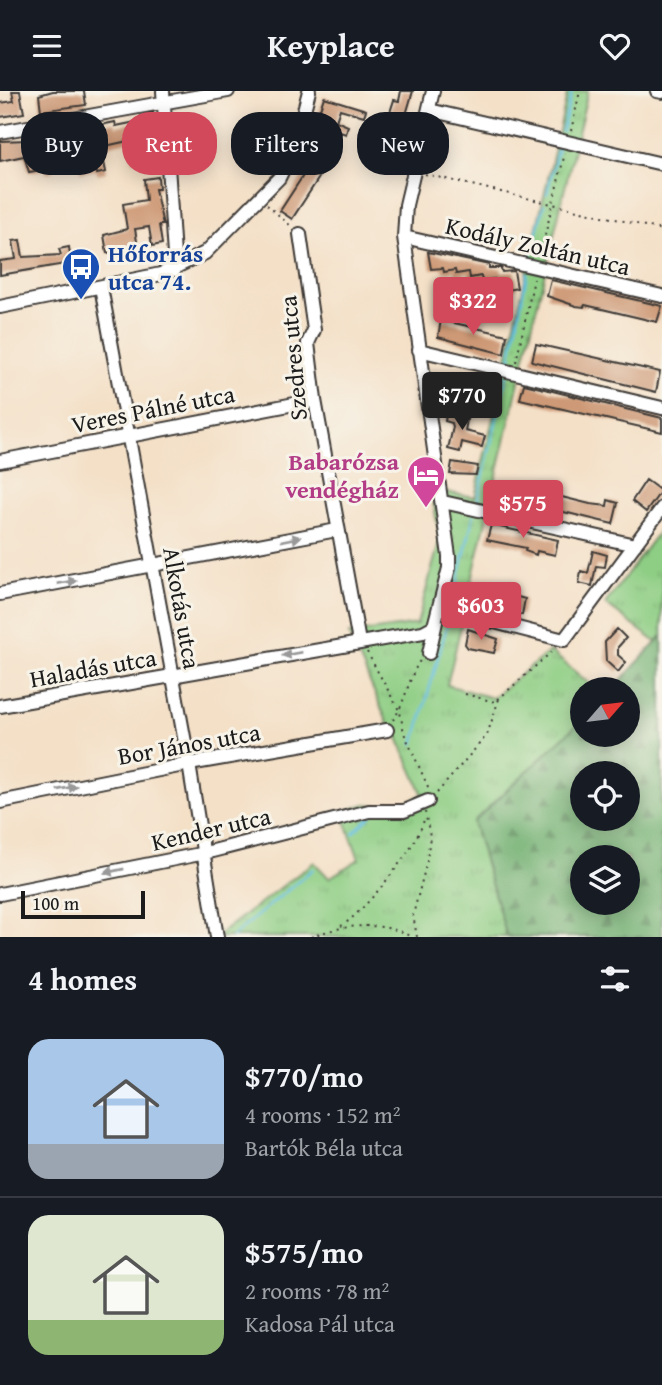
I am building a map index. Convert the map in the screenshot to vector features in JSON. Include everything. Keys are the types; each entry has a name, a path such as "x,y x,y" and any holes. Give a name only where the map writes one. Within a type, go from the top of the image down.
{"street":[{"path":"0,132 164,97 228,91"},
{"path":"0,307 175,270 213,247 261,199 291,156 309,91"},
{"path":"433,91 429,110 662,165"},
{"path":"164,97 175,270"},
{"path":"413,175 405,213 404,237 450,563 429,650"},
{"name":"Szedres utca","path":"300,234 314,330 308,343 315,400 337,530 360,642"},
{"name":"Kodály Zoltán utca","path":"404,237 662,296"},
{"name":"Alkotás utca","path":"100,288 173,675 217,937"},
{"path":"419,350 662,408"},
{"name":"Veres Pálné utca","path":"0,461 315,400"},
{"path":"443,502 635,545"},
{"path":"440,608 564,639 662,508"},
{"path":"0,594 337,530"},
{"name":"Haladás utca","path":"0,706 423,632 436,622"},
{"name":"Bor János utca","path":"0,802 189,764 387,730"},
{"name":"Kender utca","path":"0,894 205,853 369,811 404,811 428,801"}],"path":[{"path":"514,373 580,91"},
{"path":"427,175 662,230"},
{"path":"261,199 300,234"},
{"path":"466,694 495,702 564,639"},
{"path":"311,937 341,926 363,910 414,842 425,818 428,801 427,780 404,733 400,712 385,691 360,642"},
{"path":"387,730 400,712 411,675 429,650"},
{"path":"428,801 445,786 487,735 499,699"},
{"path":"417,937 413,915 427,861 430,836 425,818"},
{"path":"341,926 396,930 411,937"}],"green space":[{"path":"568,91 588,91 447,685 492,698 550,651 581,677 570,677 570,731 473,822 507,937 216,937 314,862 329,878 359,859 342,812 365,804 392,807 423,795 396,733 392,733 349,634 417,624 440,539 431,490 475,497"},
{"path":"662,527 662,636 656,642 605,604"},
{"path":"662,636 662,937 507,937 473,822 570,731 570,747 640,747 640,677 624,677"}],"building":[{"path":"12,91 20,91 24,112 0,117 0,103 14,101"},
{"path":"53,91 84,91 86,105 41,111 39,95"},
{"path":"401,91 413,91 407,112 390,112 394,100 399,101"},
{"path":"324,97 366,110 357,114 340,109 339,112 319,112"},
{"path":"115,122 116,126 122,125 122,142 108,145 108,123"},
{"path":"343,124 348,126 346,134 343,133"},
{"path":"21,140 21,157 0,161 0,141"},
{"path":"303,175 321,175 292,219 280,211"},
{"path":"158,177 159,189 155,189 163,225 159,225 162,244 152,246 149,227 135,229 138,248 107,253 104,235 127,229 123,204 146,200 144,179"},
{"path":"20,240 23,257 61,255 59,249 69,247 71,263 0,275 0,261 16,259 13,241"},
{"path":"428,252 489,265 489,268 501,268 502,272 514,271 517,288 508,290 507,283 495,285 494,279 482,281 481,276 470,278 469,272 456,274 455,270 444,272 443,268 431,269"},
{"path":"551,280 662,306 657,322 585,305 576,306 547,296"},
{"path":"441,320 507,335 504,354 438,337"},
{"path":"536,344 660,372 656,392 532,361"},
{"path":"524,384 662,418 662,432 520,399"},
{"path":"447,410 468,414 465,431 485,436 482,447 462,442 460,452 448,449 453,427 452,423 445,421"},
{"path":"452,462 478,466 476,475 450,474"},
{"path":"646,480 661,491 646,512 632,501"},
{"path":"501,482 590,504 607,506 608,500 618,503 613,524 498,496"},
{"path":"491,525 558,540 555,555 537,551 536,555 525,551 526,548 487,540"},
{"path":"593,551 607,555 605,567 596,566 592,586 579,583 581,571 588,573"},
{"path":"478,586 525,599 522,615 475,603"},
{"path":"468,629 498,639 494,653 468,648 465,644"},
{"path":"617,629 626,638 618,647 618,655 626,662 618,672 606,661 605,642"}],"waterway":[{"path":"562,131 572,91"},
{"path":"547,194 559,143"},
{"path":"529,260 544,205"},
{"path":"510,361 527,273"},
{"path":"478,499 507,375"},
{"path":"453,602 474,514"},
{"path":"414,744 450,615"},
{"path":"353,833 371,816"},
{"path":"232,937 313,869"}],"place":[{"name":"Hőforrás utca 74.","path":"81,301"},
{"name":"Babarózsa vendégház","path":"426,509"}]}
